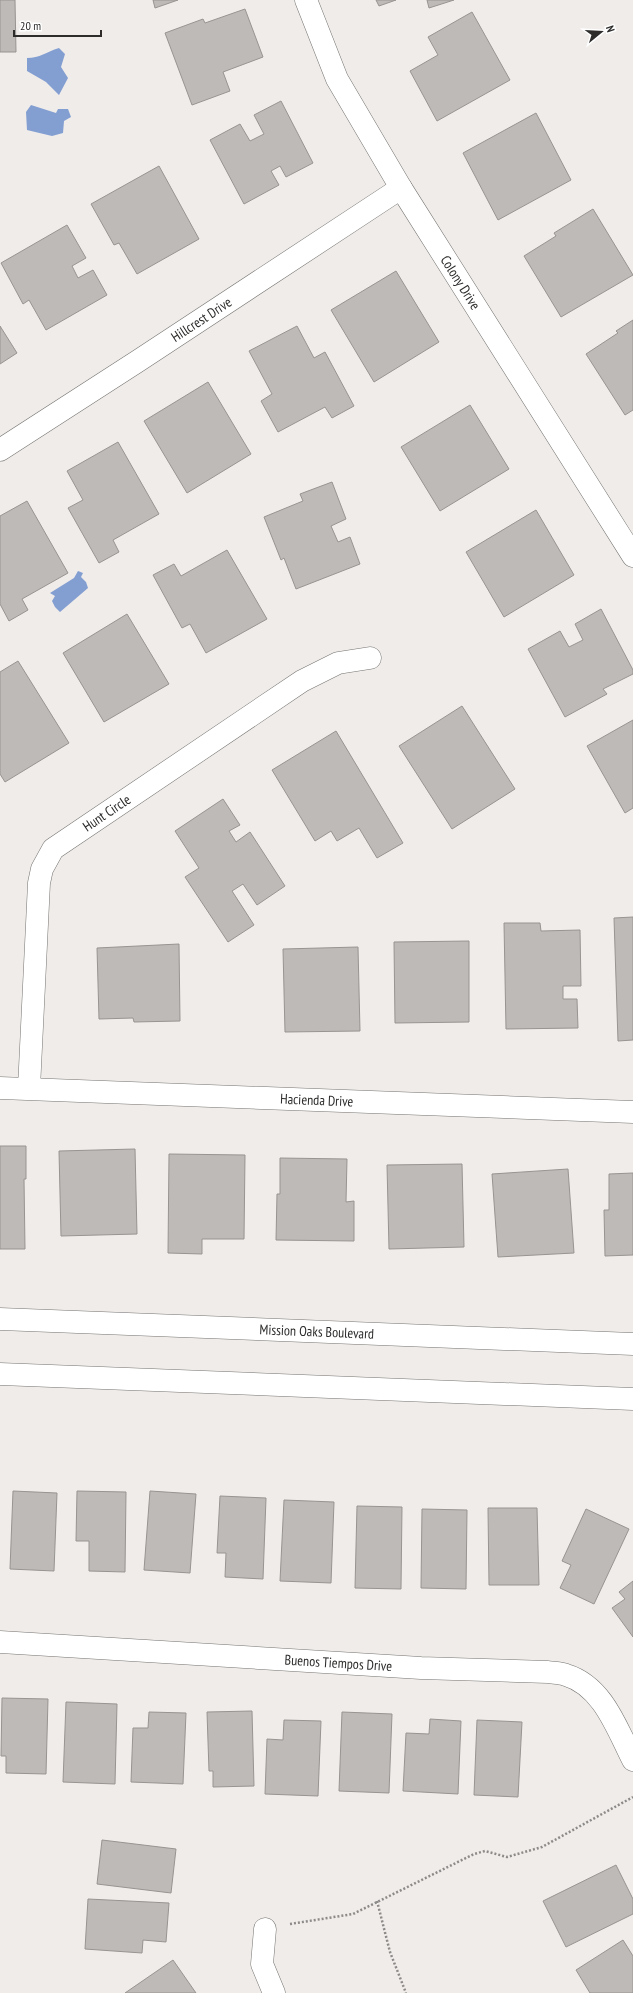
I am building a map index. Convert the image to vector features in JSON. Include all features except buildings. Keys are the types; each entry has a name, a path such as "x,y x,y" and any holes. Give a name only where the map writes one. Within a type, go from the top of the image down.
{"street":[{"name":"Colony Drive","path":"306,0 338,79 401,188 633,556"},
{"name":"Hillcrest Drive","path":"0,450 401,188"},
{"name":"Hunt Circle","path":"29,1088 39,883 42,869 53,849 302,681 338,663 370,658"},
{"name":"Hacienda Drive","path":"0,1088 633,1112"},
{"name":"Mission Oaks Boulevard","path":"0,1319 633,1344"},
{"path":"0,1374 633,1399"},
{"name":"Buenos Tiempos Drive","path":"0,1642 421,1668 548,1672 567,1675 586,1684 601,1700 633,1760"},
{"path":"265,1929 262,1964 274,1993"}],"path":[{"path":"265,1929 353,1914 485,1851 507,1857 542,1848 633,1797"},
{"path":"378,1901 390,1952 406,1993"}],"water":[{"path":"59,48 65,54 61,67 68,78 59,95 46,82 27,71 27,58 39,56"},
{"path":"31,105 56,113 58,109 68,109 71,117 64,121 63,133 52,136 27,130 26,112"},
{"path":"78,571 83,573 81,577 86,582 88,588 60,612 52,601 55,596 50,593 74,578"}]}
